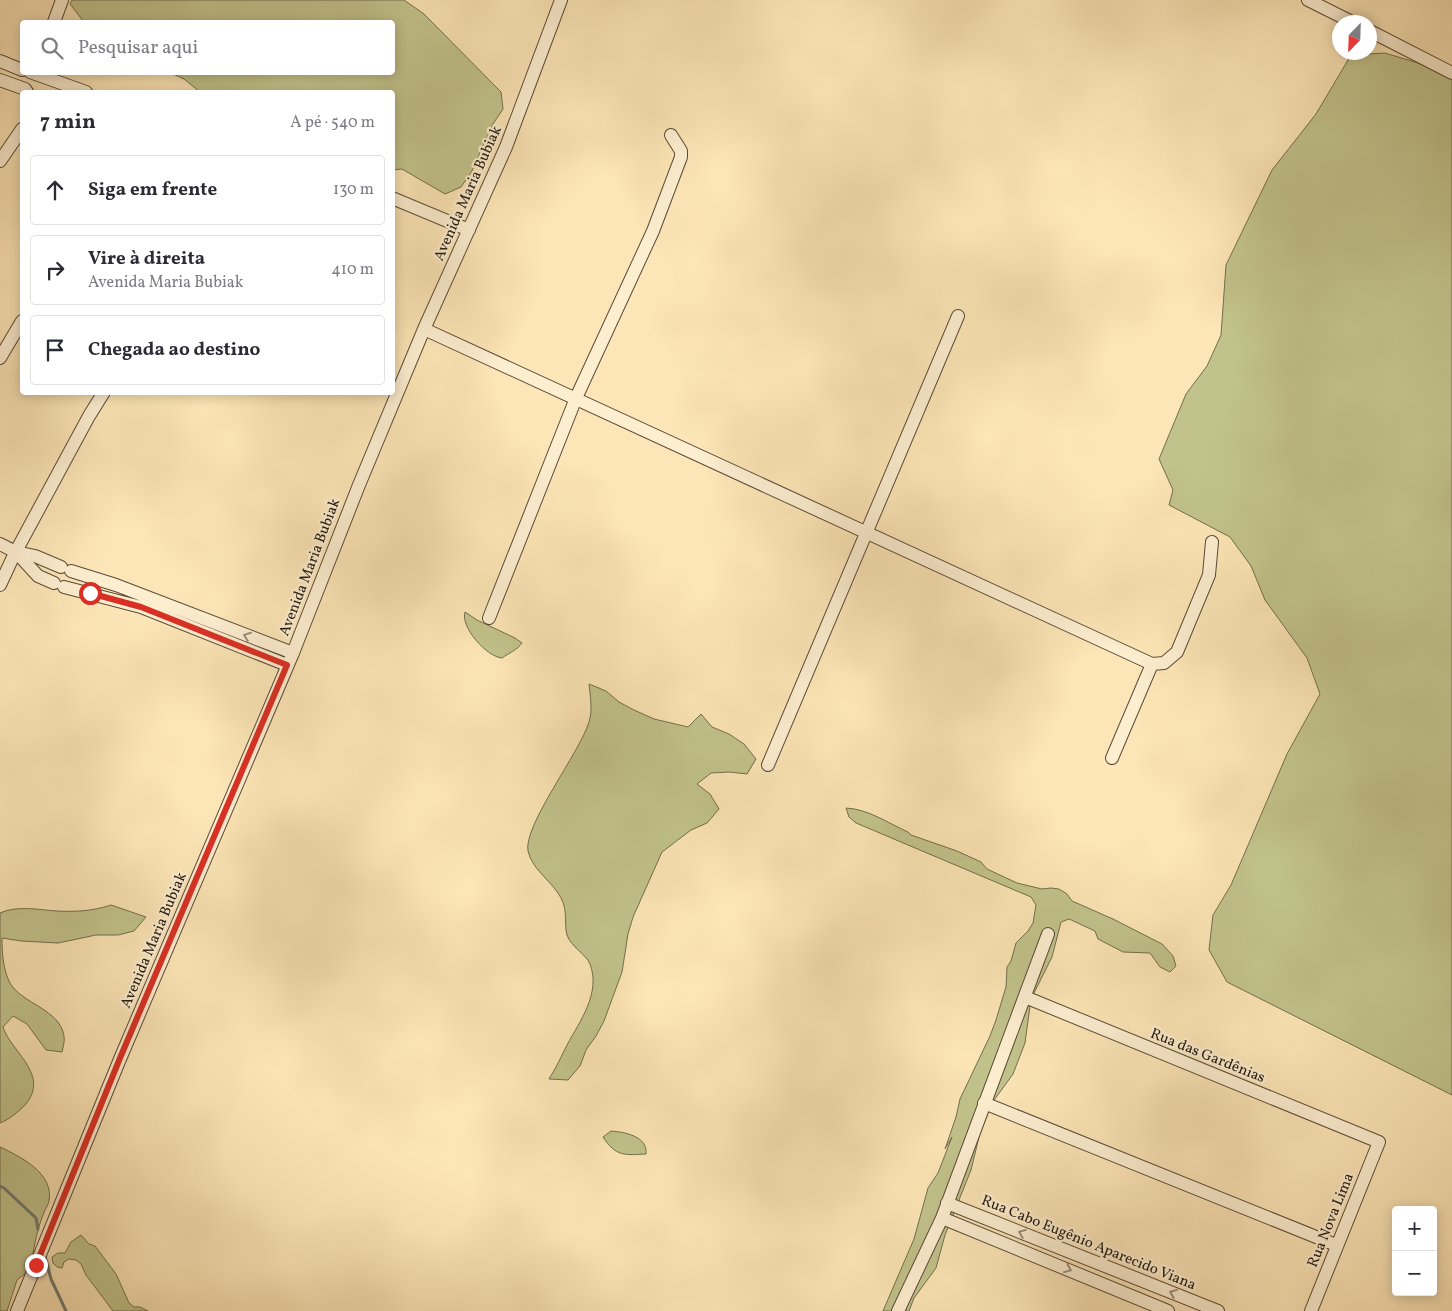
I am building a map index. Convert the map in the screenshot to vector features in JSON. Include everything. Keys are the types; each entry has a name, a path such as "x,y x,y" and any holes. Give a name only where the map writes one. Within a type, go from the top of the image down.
{"street":[{"path":"55,20 62,0"},
{"name":"Avenida Maria Bubiak","path":"17,1311 120,1058 293,653 359,485 424,329 506,147 562,0"},
{"path":"1308,0 1338,15"},
{"path":"1377,35 1452,73"},
{"path":"0,61 20,68"},
{"path":"38,75 80,90"},
{"path":"0,80 25,90"},
{"path":"0,161 20,132"},
{"path":"489,618 576,398 666,201 681,157 681,151 671,135"},
{"path":"395,199 469,230"},
{"path":"768,765 958,316"},
{"path":"0,358 20,323"},
{"path":"424,329 1152,664 1164,663 1177,652 1209,575 1212,542"},
{"path":"0,585 89,416 102,395"},
{"path":"0,544 16,552 35,556 71,571 116,585 293,653"},
{"path":"16,552 38,576 65,586 141,607 287,665"},
{"path":"65,586 77,581 71,571"},
{"path":"1112,758 1152,664"},
{"path":"898,1311 942,1218 1048,934"},
{"name":"Rua das Gardênias","path":"1025,997 1379,1142"},
{"path":"984,1103 1336,1245"},
{"name":"Rua Nova Lima","path":"1311,1311 1379,1142"},
{"name":"Rua Cabo Eugênio Aparecido Viana","path":"947,1203 1218,1311"},
{"path":"942,1218 1168,1311"}],"green space":[{"path":"72,0 404,0 424,14 501,92 503,109 493,124 471,173 461,187 445,194 402,169 395,170 395,90 198,90 184,79 175,75 395,75 395,20 82,20 70,4"},
{"path":"1377,53 1385,53 1418,63 1452,77 1452,1095 1227,982 1209,950 1213,915 1231,885 1287,754 1320,694 1307,658 1265,600 1251,566 1230,537 1169,505 1173,490 1159,459 1186,394 1207,366 1221,335 1226,265 1272,170 1316,114 1348,60 1377,60"},
{"path":"465,612 522,643 502,658 496,656 482,647 471,633 465,618"},
{"path":"589,684 606,691 619,702 654,719 688,727 701,714 712,727 729,734 744,744 756,759 747,774 711,773 697,784 710,794 719,809 707,823 691,830 662,852 633,917 628,934 622,972 604,1021 586,1050 580,1066 568,1080 549,1079 588,1006 593,986 593,975 588,960 567,935 564,907 561,898 530,858 528,851 529,840 543,807 584,735 589,722 591,708"},
{"path":"846,808 870,814 911,835 957,851 981,862 987,869 1017,883 1042,889 1059,889 1067,894 1072,901 1162,944 1173,956 1176,966 1170,972 1160,967 1150,953 1123,952 1098,939 1095,931 1069,919 1061,922 1052,957 1031,999 1025,1043 1013,1074 992,1103 980,1133 971,1170 945,1235 936,1268 914,1298 909,1311 883,1311 914,1239 928,1188 938,1173 952,1137 945,1149 960,1099 996,1020 1006,987 1007,967 1011,961 1016,943 1033,923 1036,905 1031,897 856,823 849,817"},
{"path":"111,905 146,917 134,931 118,935 96,935 58,943 2,938 4,967 10,983 23,996 56,1019 61,1027 64,1040 62,1052 46,1050 27,1024 13,1016 3,1027 7,1036 27,1064 34,1084 32,1094 25,1105 14,1115 0,1123 0,913 14,909 78,911 98,909"},
{"path":"611,1131 622,1132 639,1139 646,1148 646,1154 627,1154 612,1148 603,1137"},
{"path":"0,1147 34,1167 46,1182 49,1191 49,1201 37,1235 31,1269 17,1280 7,1311 0,1311"},
{"path":"81,1235 89,1244 95,1246 116,1274 129,1303 134,1307 140,1307 148,1311 113,1311 86,1275 81,1264 76,1260 69,1259 64,1262 62,1268 57,1267 53,1263 52,1257 58,1253 65,1253 71,1242"}],"waterway":[{"path":"0,1186 36,1218 38,1229"},
{"path":"45,1256 51,1279 66,1311"}],"route":[{"path":"36,1265 120,1058 287,665 141,607 90,593"}]}
